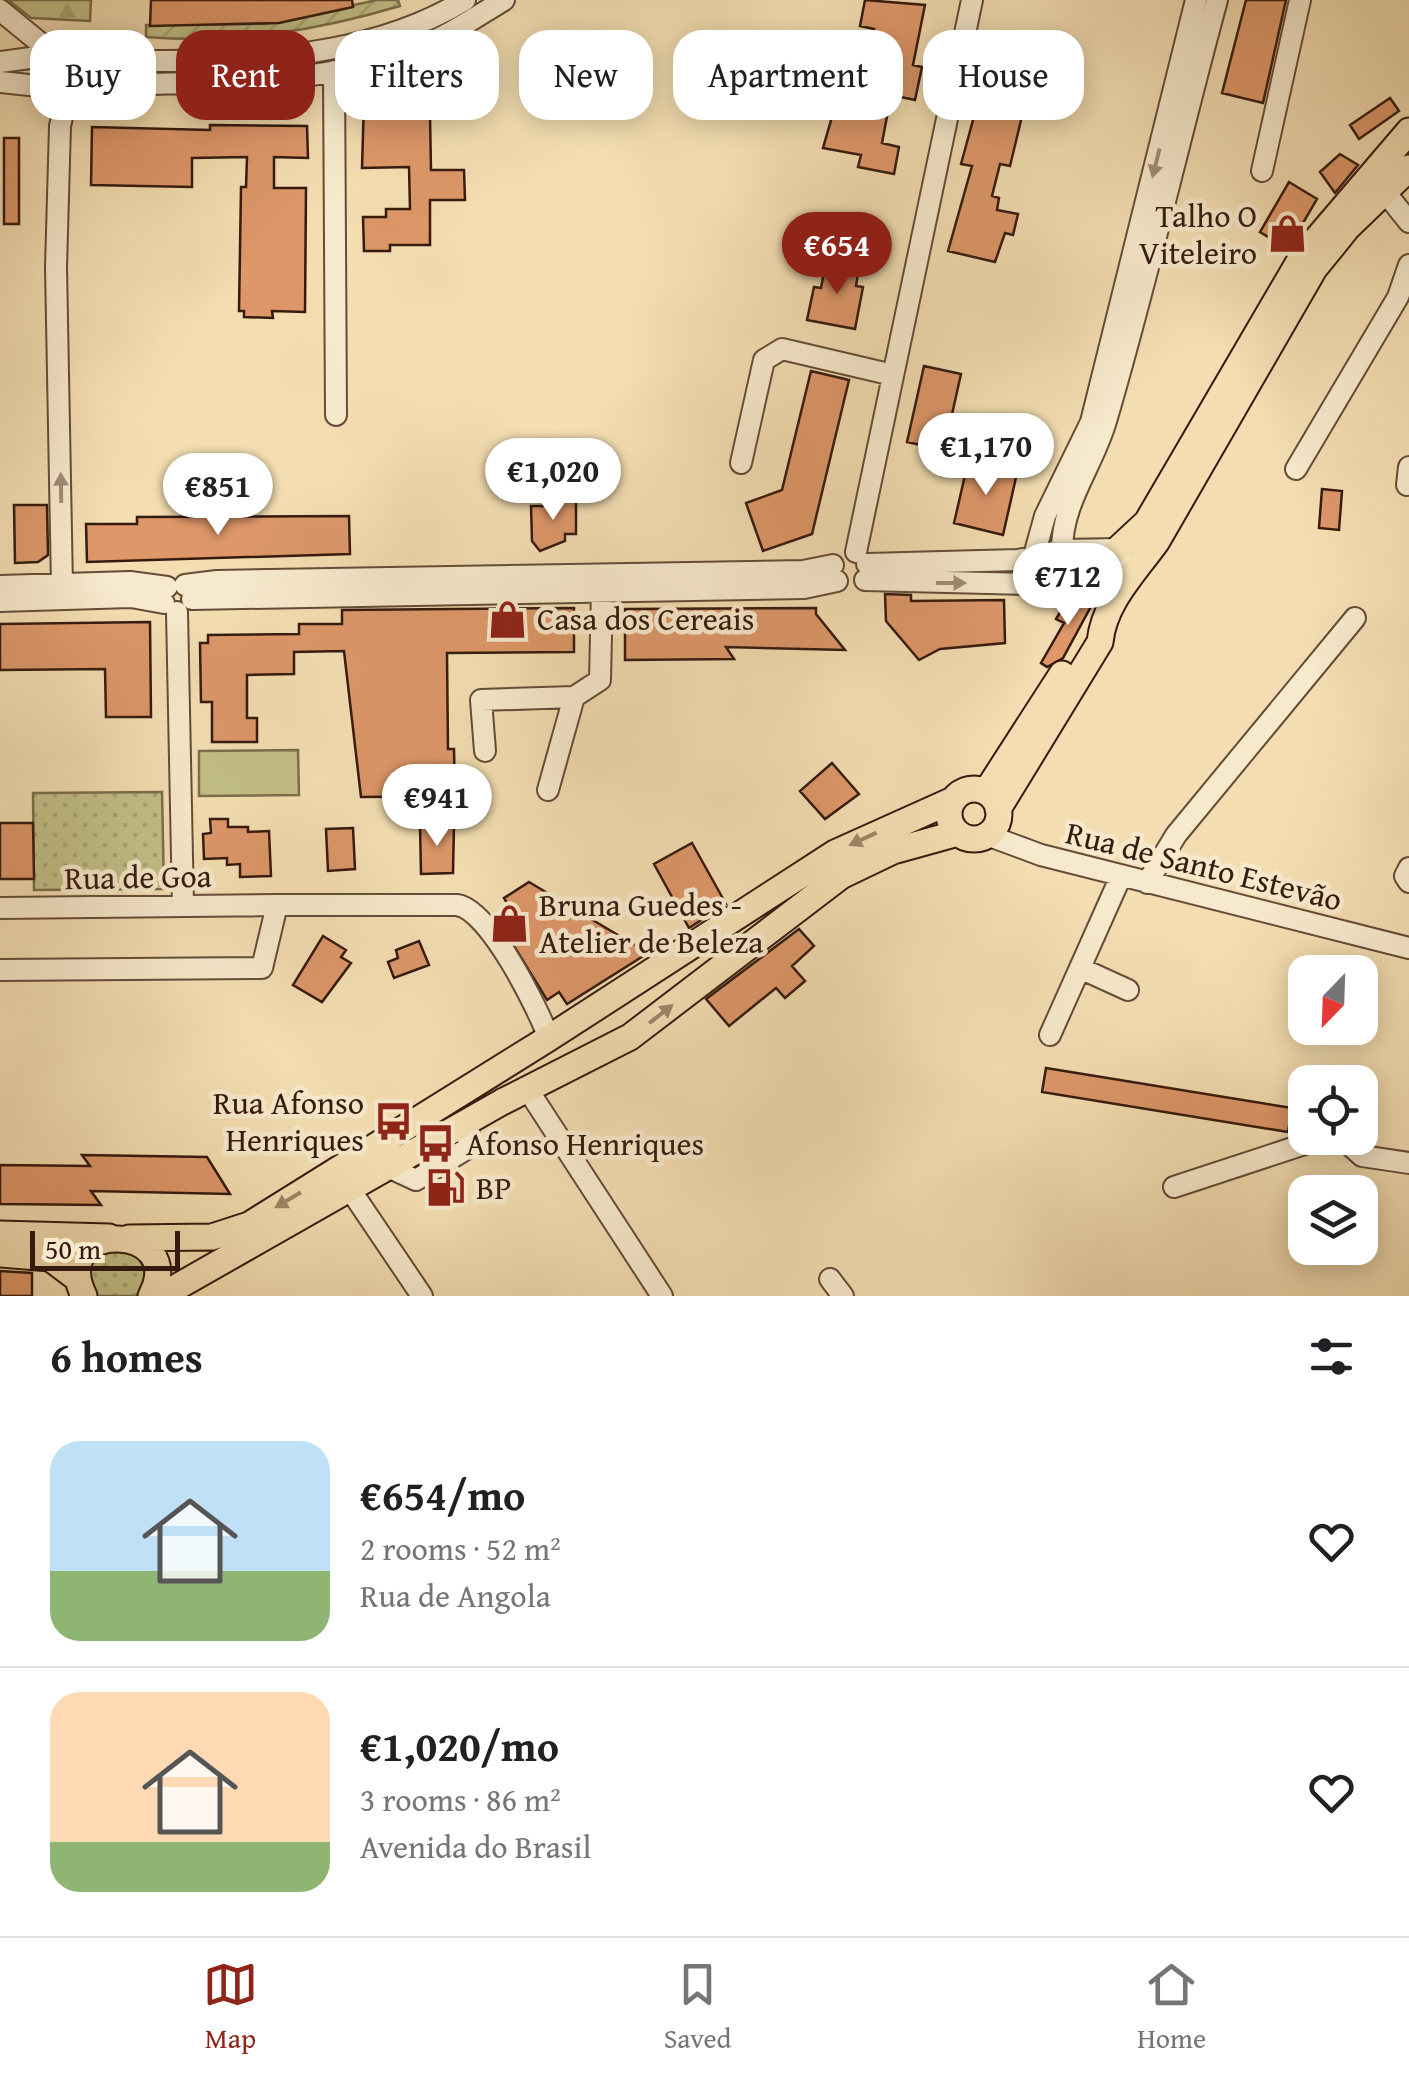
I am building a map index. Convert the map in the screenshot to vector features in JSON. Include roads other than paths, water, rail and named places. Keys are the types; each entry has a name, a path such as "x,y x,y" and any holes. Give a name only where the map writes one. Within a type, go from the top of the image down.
{"main road":[{"path":"1118,549 1147,522 1303,255 1409,131"},
{"path":"953,800 950,822 958,833 972,839 987,835 997,824 992,801 1088,633 1102,624 1126,582 1157,541 1314,270 1409,168"},
{"path":"161,1296 343,1180 490,1074 835,853 953,800 964,791 992,801"},
{"path":"0,1234 122,1238 225,1235 343,1180 388,1167 638,1031 842,876 893,851 958,833"},
{"path":"554,1035 576,1044 577,1064"},
{"path":"490,1074 490,1089 502,1102"},
{"path":"82,1292 84,1256 102,1240 122,1238 150,1253 156,1264 151,1296"},
{"path":"0,1254 50,1258 82,1292"}],"street":[{"path":"156,61 255,60 295,54 384,34 465,0"},
{"path":"156,84 258,82 334,70 418,48 504,0"},
{"path":"0,586 130,582 177,597 218,581 803,571 835,573 848,586 863,565 893,375 972,0"},
{"path":"1038,584 1031,568 1046,516 1091,422 1196,0"},
{"path":"1062,550 1062,523 1104,428 1126,352 1217,0"},
{"path":"1262,171 1300,0"},
{"path":"0,10 30,38"},
{"path":"0,62 30,57"},
{"path":"334,70 336,415"},
{"path":"0,82 30,84"},
{"path":"61,120 56,268 62,586"},
{"path":"1385,192 1409,222"},
{"path":"1296,469 1398,297 1409,265"},
{"path":"742,462 764,360 782,350 893,375"},
{"path":"0,601 804,588 835,573 842,553 863,565 1038,584 1107,586 1126,582 1118,549 1062,550 1018,560 863,565"},
{"path":"485,751 481,700 574,697 600,680 602,590"},
{"path":"177,597 184,906"},
{"path":"1147,883 1176,835 1356,618"},
{"path":"548,790 574,697"},
{"name":"Rua de Santo Estevão","path":"987,835 1147,883 1409,948"},
{"path":"1409,868 1405,876 1409,882"},
{"path":"1050,1035 1121,876"},
{"path":"0,970 262,968 277,905"},
{"name":"Rua de Goa","path":"0,908 469,906 485,923 554,1035"},
{"path":"1082,969 1128,990"},
{"path":"528,1090 662,1296"},
{"path":"1174,1186 1288,1149"},
{"path":"1361,1155 1409,1163"},
{"path":"343,1180 422,1296"}],"place":[{"name":"Talho O Viteleiro","path":"1287,234"},
{"name":"Casa dos Cereais","path":"507,619"},
{"name":"Bruna Guedes - Atelier de Beleza","path":"509,923"},
{"name":"Rua Afonso Henriques","path":"394,1121"},
{"name":"Afonso Henriques","path":"436,1144"},
{"name":"BP","path":"446,1188"}]}
